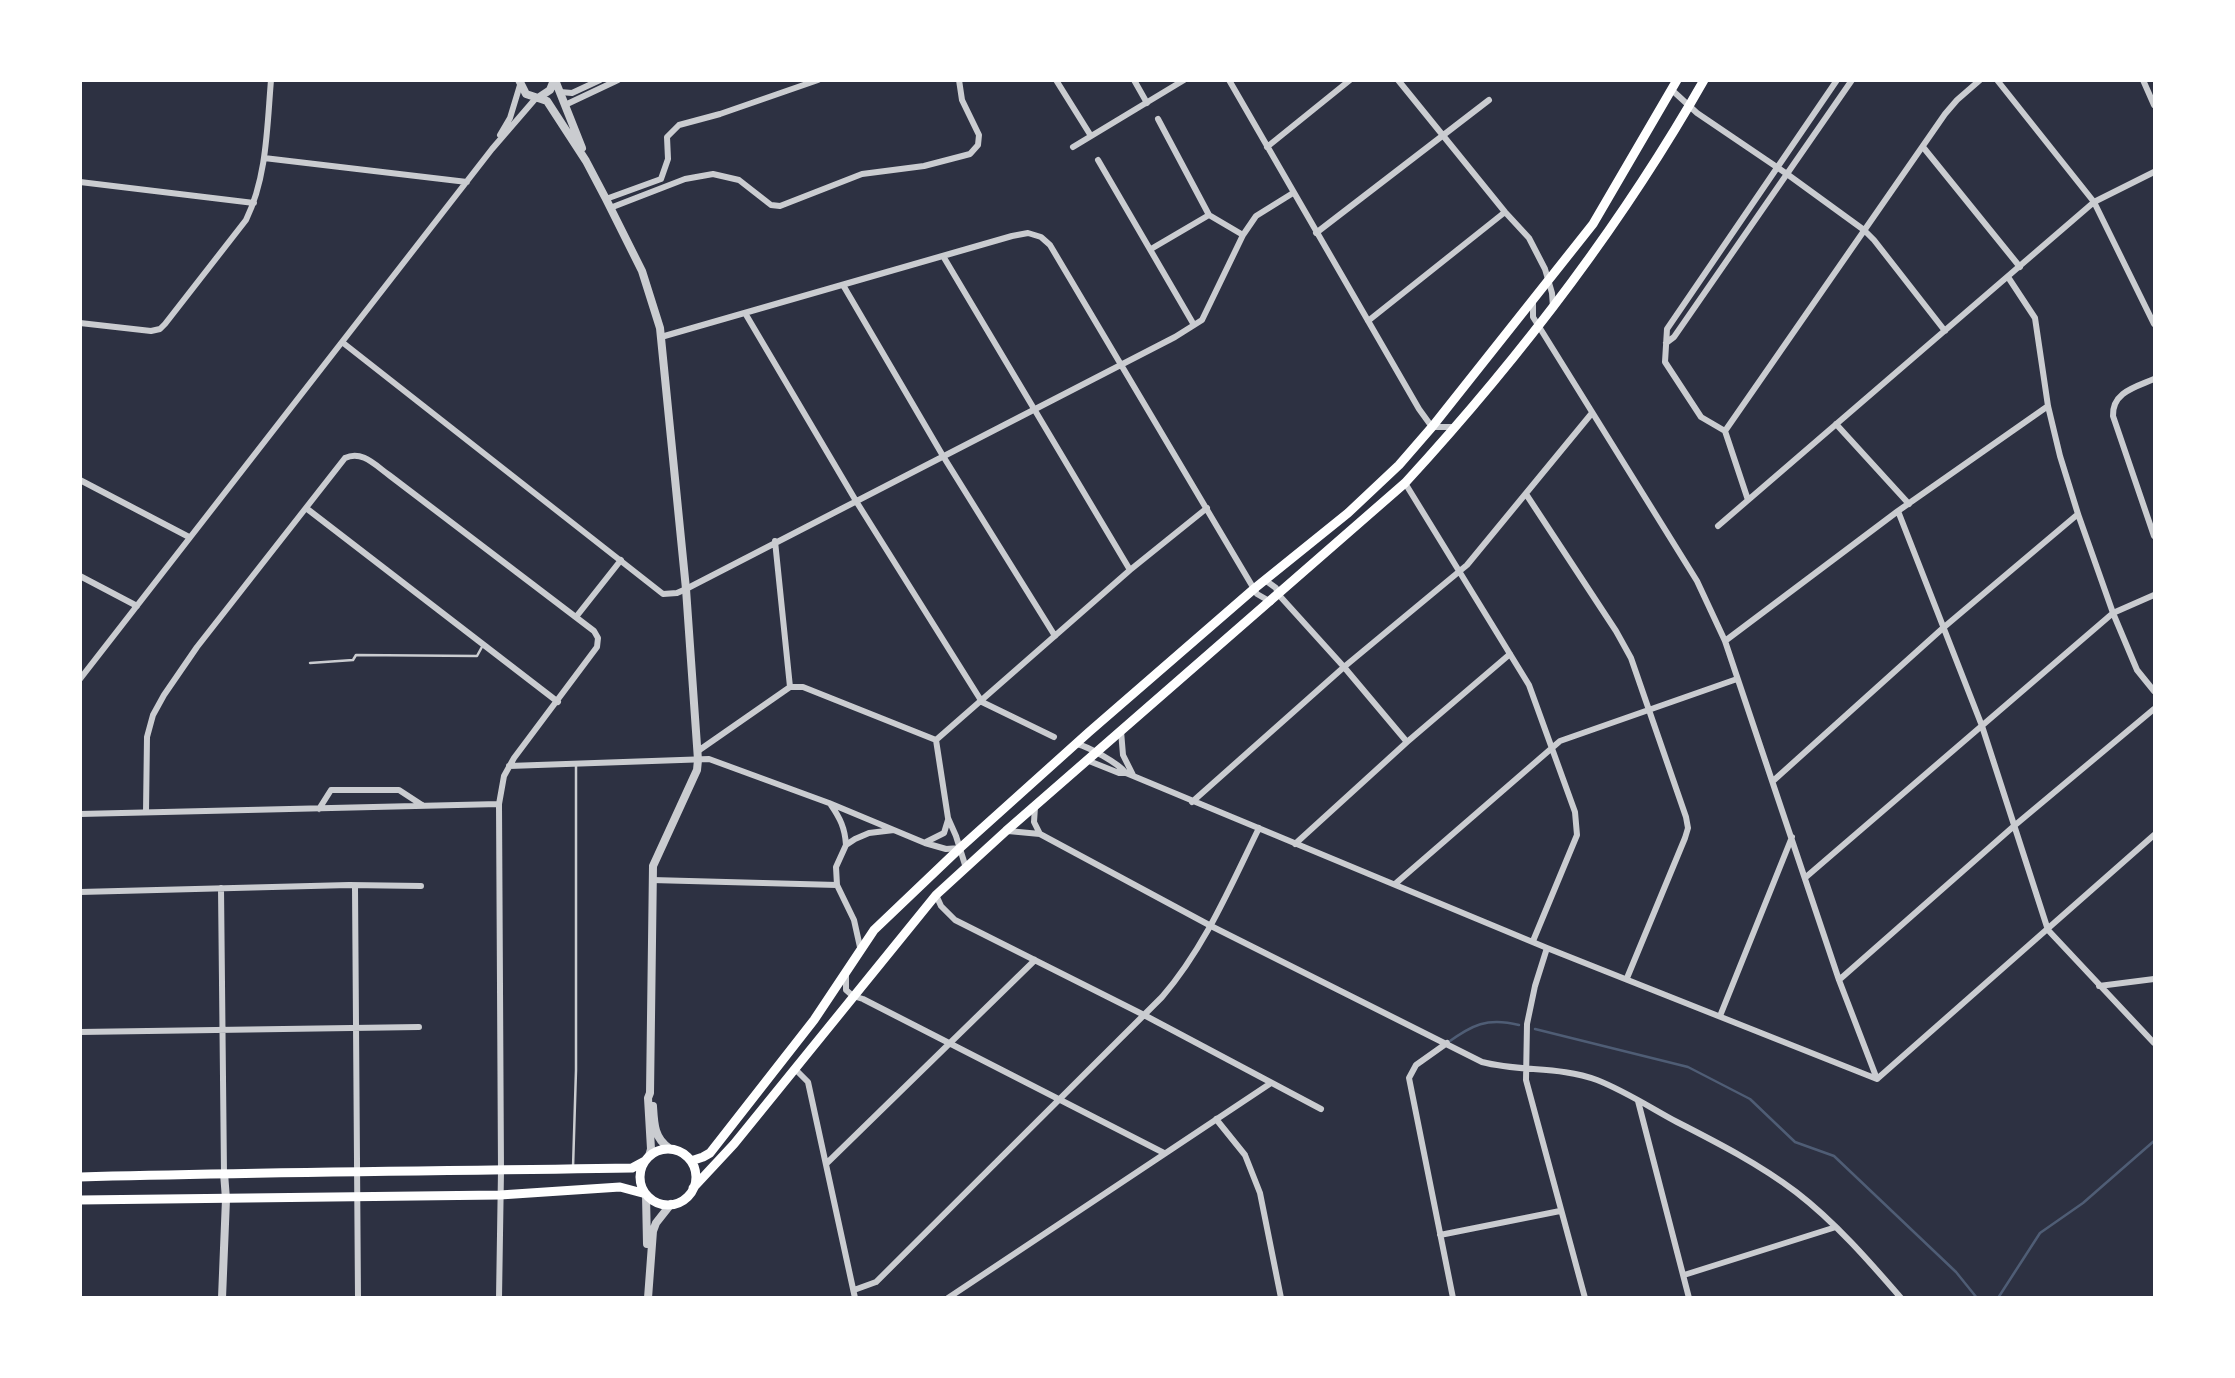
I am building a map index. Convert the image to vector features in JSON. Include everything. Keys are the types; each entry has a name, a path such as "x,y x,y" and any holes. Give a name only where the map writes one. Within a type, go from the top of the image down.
{"main road":[{"path":"691,1161 710,1153 725,1135 814,1020 848,970 860,947 874,930 960,848 1077,744 1255,588 1348,513 1399,465 1433,427 1593,223 1673,91 1677,80"},
{"path":"80,1200 500,1195 620,1187 646,1194 656,1202 671,1204 688,1196 734,1144 936,895 1405,483 1455,427 1553,307 1621,214 1704,80"},
{"path":"80,1177 632,1168 655,1152 669,1149 685,1154 691,1161 696,1179 693,1188"},
{"path":"646,1194 640,1174 647,1158"}],"street":[{"path":"80,323 151,331 160,329 246,220 254,203 264,158 271,80"},
{"path":"554,80 586,161"},
{"path":"80,679 492,149 537,98 550,90 554,80"},
{"path":"560,92 572,93 600,80"},
{"path":"519,83 526,94 547,102 565,104 618,80"},
{"path":"663,189 661,179 668,159 667,137 679,125 720,114 818,80"},
{"path":"610,208 685,179 713,174 739,180 771,205 780,206 862,174 924,166 970,154 978,145 979,135 962,100 959,80"},
{"path":"1056,80 1091,136"},
{"path":"1134,80 1147,103"},
{"path":"1073,147 1184,80"},
{"path":"1229,80 1419,409 1433,427 1455,427"},
{"path":"1267,147 1350,80"},
{"path":"1398,80 1505,212 1529,237 1549,280 1553,307"},
{"path":"1748,500 1725,431 1701,417 1665,362 1667,329 1837,80"},
{"path":"1665,343 1674,337 1852,80"},
{"path":"1725,431 1957,100 1980,80"},
{"path":"1997,80 2094,202 2154,324"},
{"path":"2143,80 2154,105"},
{"path":"492,149 510,117 519,83"},
{"path":"1673,91 1697,113 1864,230 1945,331"},
{"path":"1316,233 1489,100"},
{"path":"547,102 586,161 642,271 652,298 661,337 686,589 698,755 697,770 653,866 650,1093 657,1136 669,1149"},
{"path":"1158,119 1209,215 1242,235"},
{"path":"1923,147 2020,267"},
{"path":"264,158 467,182"},
{"path":"1098,160 1194,325"},
{"path":"1718,526 2094,202 2154,172"},
{"path":"606,198 661,179"},
{"path":"80,182 254,203"},
{"path":"342,342 663,594 677,593 1175,337 1202,320 1242,235 1256,216 1293,193"},
{"path":"1368,321 1505,212"},
{"path":"1151,249 1209,215"},
{"path":"661,337 1028,233 1041,237 1050,245 1261,598 1275,598 1344,667 1407,742"},
{"path":"943,256 1130,570"},
{"path":"2008,277 2035,318 2048,405 2078,514 2113,613 2137,670 2154,691"},
{"path":"843,285 943,456 1055,636"},
{"path":"1533,300 1533,317 1697,581 1725,641 1807,877 1839,980 1877,1079"},
{"path":"744,313 856,501 982,702 1054,737"},
{"path":"2154,379 2118,396 2112,405 2113,416 2154,536"},
{"path":"1725,641 1898,511 2048,405"},
{"path":"1192,802 1344,667 1467,565 1592,413"},
{"path":"1836,424 1909,504"},
{"path":"146,812 147,737 153,715 164,695 197,647 345,458 362,456 594,631 598,638 597,647 509,766 504,776 499,804 499,1297"},
{"path":"80,480 189,537"},
{"path":"1405,483 1529,685 1575,812 1577,835 1533,941"},
{"path":"1526,494 1631,658 1688,828 1626,978"},
{"path":"306,508 558,702"},
{"path":"936,740 1130,570 1207,508"},
{"path":"1898,511 1982,726 2048,930 2154,1043"},
{"path":"1773,781 1943,628 2078,514"},
{"path":"775,541 790,687"},
{"path":"576,617 621,561"},
{"path":"80,576 137,606"},
{"path":"1265,580 1276,588 1275,598"},
{"path":"1807,877 2113,613 2154,595"},
{"path":"1295,844 1407,742 1510,654"},
{"path":"1395,884 1560,741 1737,679"},
{"path":"698,755 790,687 803,687 936,740"},
{"path":"1839,980 2014,826 2154,709"},
{"path":"1121,731 1123,755 1134,777"},
{"path":"936,740 948,818 966,868"},
{"path":"1077,744 1085,746 1092,757 1119,773 1126,773 1547,948 1877,1079"},
{"path":"509,766 576,765 698,755 829,803 925,843 946,849 960,848"},
{"path":"319,808 331,790 399,790 424,806"},
{"path":"829,803 845,830 846,845 836,867 836,885 854,920 860,947"},
{"path":"80,814 499,804"},
{"path":"1035,807 1034,822 1040,834"},
{"path":"925,843 944,833 948,818"},
{"path":"795,1069 808,1082 855,1294 876,1282 1144,1015 1188,966 1211,926 1259,828"},
{"path":"846,845 869,833 896,830"},
{"path":"1006,831 1020,830 1040,834 1211,926 1482,1062 1499,1067 1560,1071 1596,1080 1638,1101 1745,1158 1796,1192 1836,1227 1901,1297"},
{"path":"1877,1079 2154,835"},
{"path":"1720,1016 1792,837"},
{"path":"652,880 836,885"},
{"path":"80,892 421,886"},
{"path":"355,887 358,1297"},
{"path":"221,888 226,1199 222,1297"},
{"path":"936,895 941,906 955,920 1144,1015 1321,1109"},
{"path":"1547,948 1527,1024 1526,1084 1585,1297"},
{"path":"826,1164 1035,960"},
{"path":"848,970 846,990 853,996 1164,1153"},
{"path":"2099,986 2154,979"},
{"path":"80,1032 419,1027"},
{"path":"1447,1043 1416,1065 1409,1078 1453,1297"},
{"path":"948,1297 1271,1083"},
{"path":"647,1158 651,1149 650,1093"},
{"path":"1638,1101 1689,1297"},
{"path":"1216,1119 1245,1155 1260,1193 1280,1297"},
{"path":"646,1194 649,1268"},
{"path":"648,1297 653,1231 671,1204"},
{"path":"1440,1235 1560,1211"},
{"path":"1684,1275 1836,1227"}],"lane":[{"path":"310,663 353,660 356,655 477,656 483,645"},
{"path":"573,1169 576,1070 576,765"}],"waterway":[{"path":"1447,1043 1480,1024 1498,1022 1519,1025"},
{"path":"1535,1029 1688,1067 1750,1099 1795,1142 1834,1156 1956,1272 1977,1298"},
{"path":"1998,1298 2040,1233 2083,1203 2154,1141"}]}
